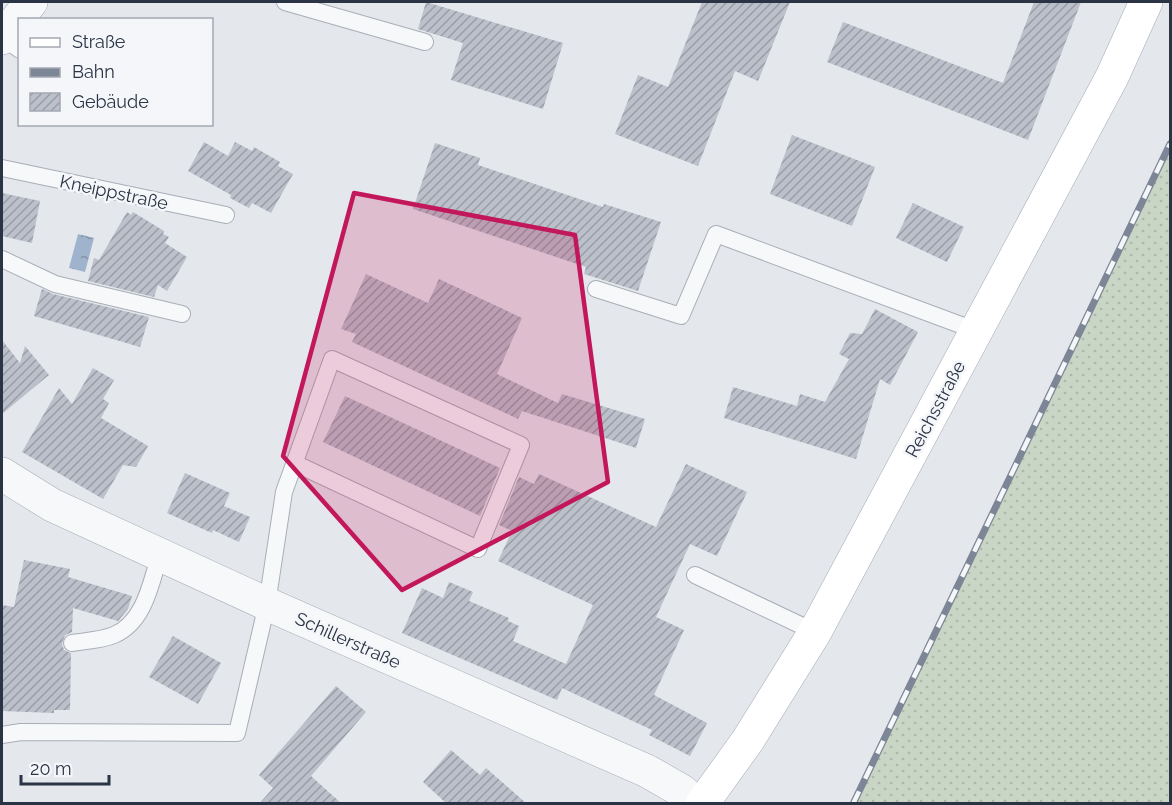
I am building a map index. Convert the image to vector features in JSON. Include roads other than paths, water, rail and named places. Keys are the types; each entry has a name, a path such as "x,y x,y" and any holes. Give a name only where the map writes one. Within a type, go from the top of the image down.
{"main road":[{"name":"Reichsstraße","path":"702,804 748,740 816,632 1112,77 1146,2"}],"street":[{"path":"22,18 31,2"},
{"path":"8,42 18,25"},
{"name":"Schillerstraße","path":"2,474 52,505 160,555 647,771 674,786 695,804"}],"lane":[{"path":"285,2 425,42"},
{"name":"Kneippstraße","path":"2,168 226,215"},
{"path":"596,290 681,316 716,234 977,332"},
{"path":"2,259 55,284 182,314"},
{"path":"2,735 21,732 237,733 267,604 284,492 294,463 332,359 521,445 478,549 294,463"},
{"path":"72,643 114,635 131,625 142,607 160,555"},
{"path":"695,575 816,632"}],"water":[{"path":"78,234 94,238 85,272 69,268"}],"railway":[{"path":"853,804 1170,144"}]}
